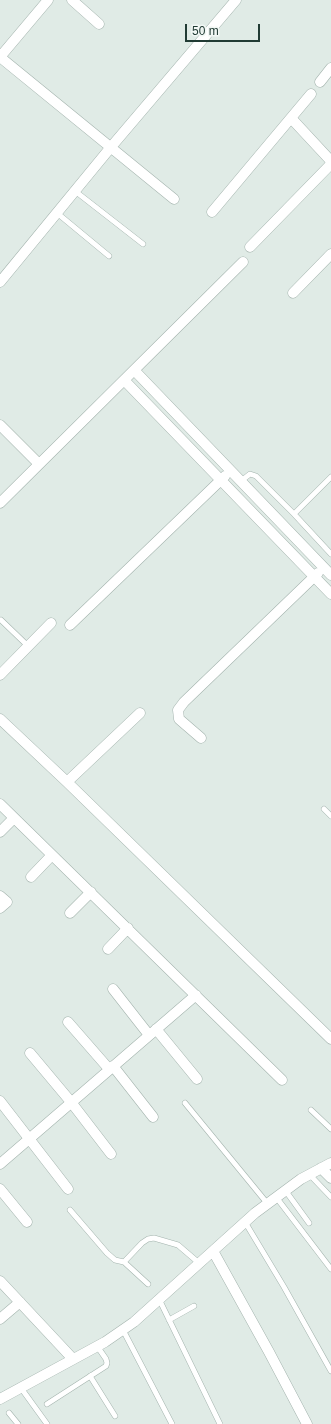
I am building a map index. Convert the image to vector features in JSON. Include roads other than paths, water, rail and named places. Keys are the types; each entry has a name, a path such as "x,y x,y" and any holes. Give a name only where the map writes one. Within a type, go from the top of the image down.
{"street":[{"path":"48,0 0,57 174,199"},
{"path":"72,0 99,24"},
{"path":"0,282 236,0"},
{"path":"320,82 331,68"},
{"path":"212,212 311,94"},
{"path":"291,118 331,161"},
{"path":"250,247 331,164"},
{"path":"293,293 331,254"},
{"path":"0,503 243,262"},
{"path":"134,370 328,570 314,577 184,702 178,710 179,719 201,738"},
{"path":"124,380 331,594"},
{"path":"0,425 39,464"},
{"path":"70,625 231,471"},
{"path":"0,675 51,623"},
{"path":"67,782 140,713"},
{"path":"0,719 67,782 331,1039"},
{"path":"0,804 282,1080"},
{"path":"0,832 14,818"},
{"path":"31,877 52,855"},
{"path":"70,913 91,892"},
{"path":"0,896 7,902 0,908"},
{"path":"108,949 128,928"},
{"path":"113,989 197,1079"},
{"path":"0,1164 196,995"},
{"path":"68,1022 154,1117"},
{"path":"30,1053 71,1102 111,1154"},
{"path":"0,1101 68,1188"},
{"path":"0,1399 97,1346 134,1322 267,1203 309,1174 331,1163"},
{"path":"321,1168 331,1178"},
{"path":"0,1188 27,1222"},
{"path":"213,1251 307,1424"},
{"path":"0,1281 73,1359"},
{"path":"0,1319 20,1302"}],"lane":[{"path":"75,191 143,244"},
{"path":"57,213 109,256"},
{"path":"241,481 250,474 256,476 331,554"},
{"path":"294,514 331,477"},
{"path":"1,620 28,646"},
{"path":"324,808 331,816"},
{"path":"185,1103 267,1203"},
{"path":"311,1110 331,1129"},
{"path":"309,1174 331,1197"},
{"path":"286,1190 309,1223"},
{"path":"276,1197 331,1268"},
{"path":"70,1210 107,1253 115,1260 124,1262 148,1284"},
{"path":"245,1222 284,1287 331,1372"},
{"path":"124,1262 142,1243 148,1239 154,1238 167,1240 178,1245 199,1263"},
{"path":"159,1299 220,1424"},
{"path":"169,1320 194,1306"},
{"path":"122,1330 169,1423"},
{"path":"47,1404 106,1366 107,1363 97,1346"},
{"path":"90,1376 115,1416"},
{"path":"21,1388 47,1424"},
{"path":"9,1413 18,1424"}]}
